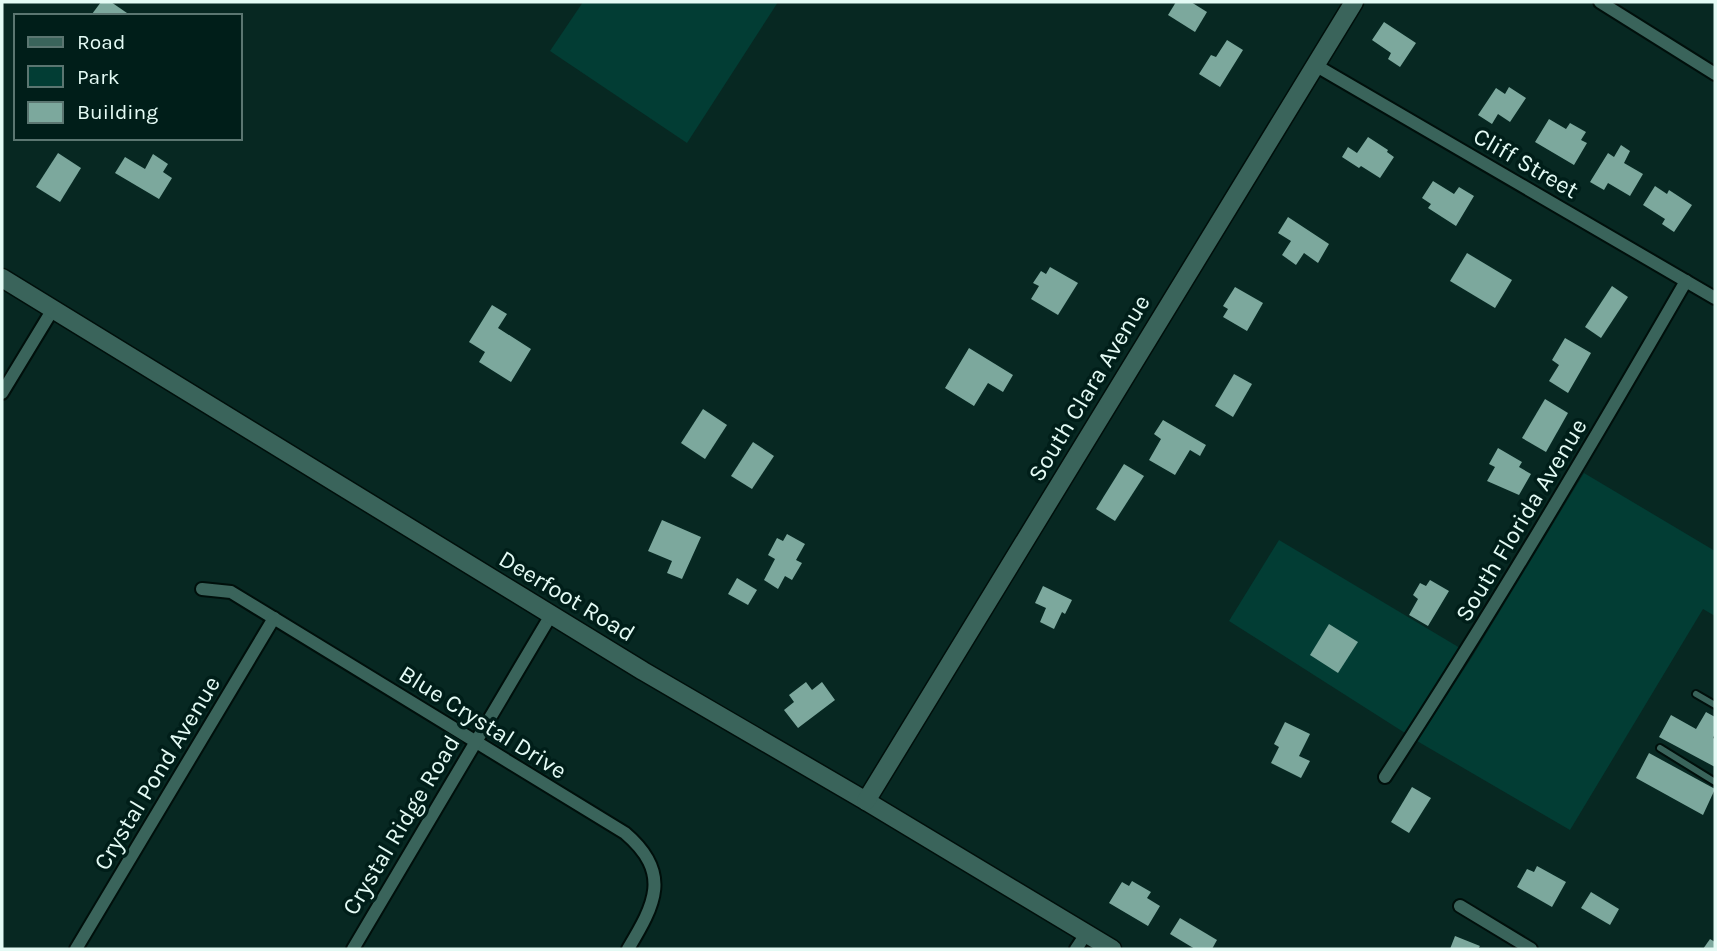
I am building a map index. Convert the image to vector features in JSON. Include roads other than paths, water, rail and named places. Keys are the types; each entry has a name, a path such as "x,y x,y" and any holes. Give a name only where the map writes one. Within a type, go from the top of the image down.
{"street":[{"name":"South Clara Avenue","path":"866,801 1354,2"},
{"path":"1600,2 1715,74"},
{"name":"Cliff Street","path":"1315,65 1715,298"},
{"name":"Deerfoot Road","path":"2,278 551,615 866,801 1081,942 1112,949"},
{"name":"South Florida Avenue","path":"1385,777 1473,642 1569,484 1686,281"},
{"path":"2,393 53,309"},
{"name":"Blue Crystal Drive","path":"202,589 231,592 625,833 636,843 651,866 654,892 651,909 628,949"},
{"name":"Crystal Ridge Road","path":"353,949 551,615"},
{"name":"Crystal Pond Avenue","path":"76,949 274,618"},
{"path":"1460,906 1531,949"}],"lane":[{"path":"1696,694 1715,705"},
{"path":"1660,748 1715,782"}]}
